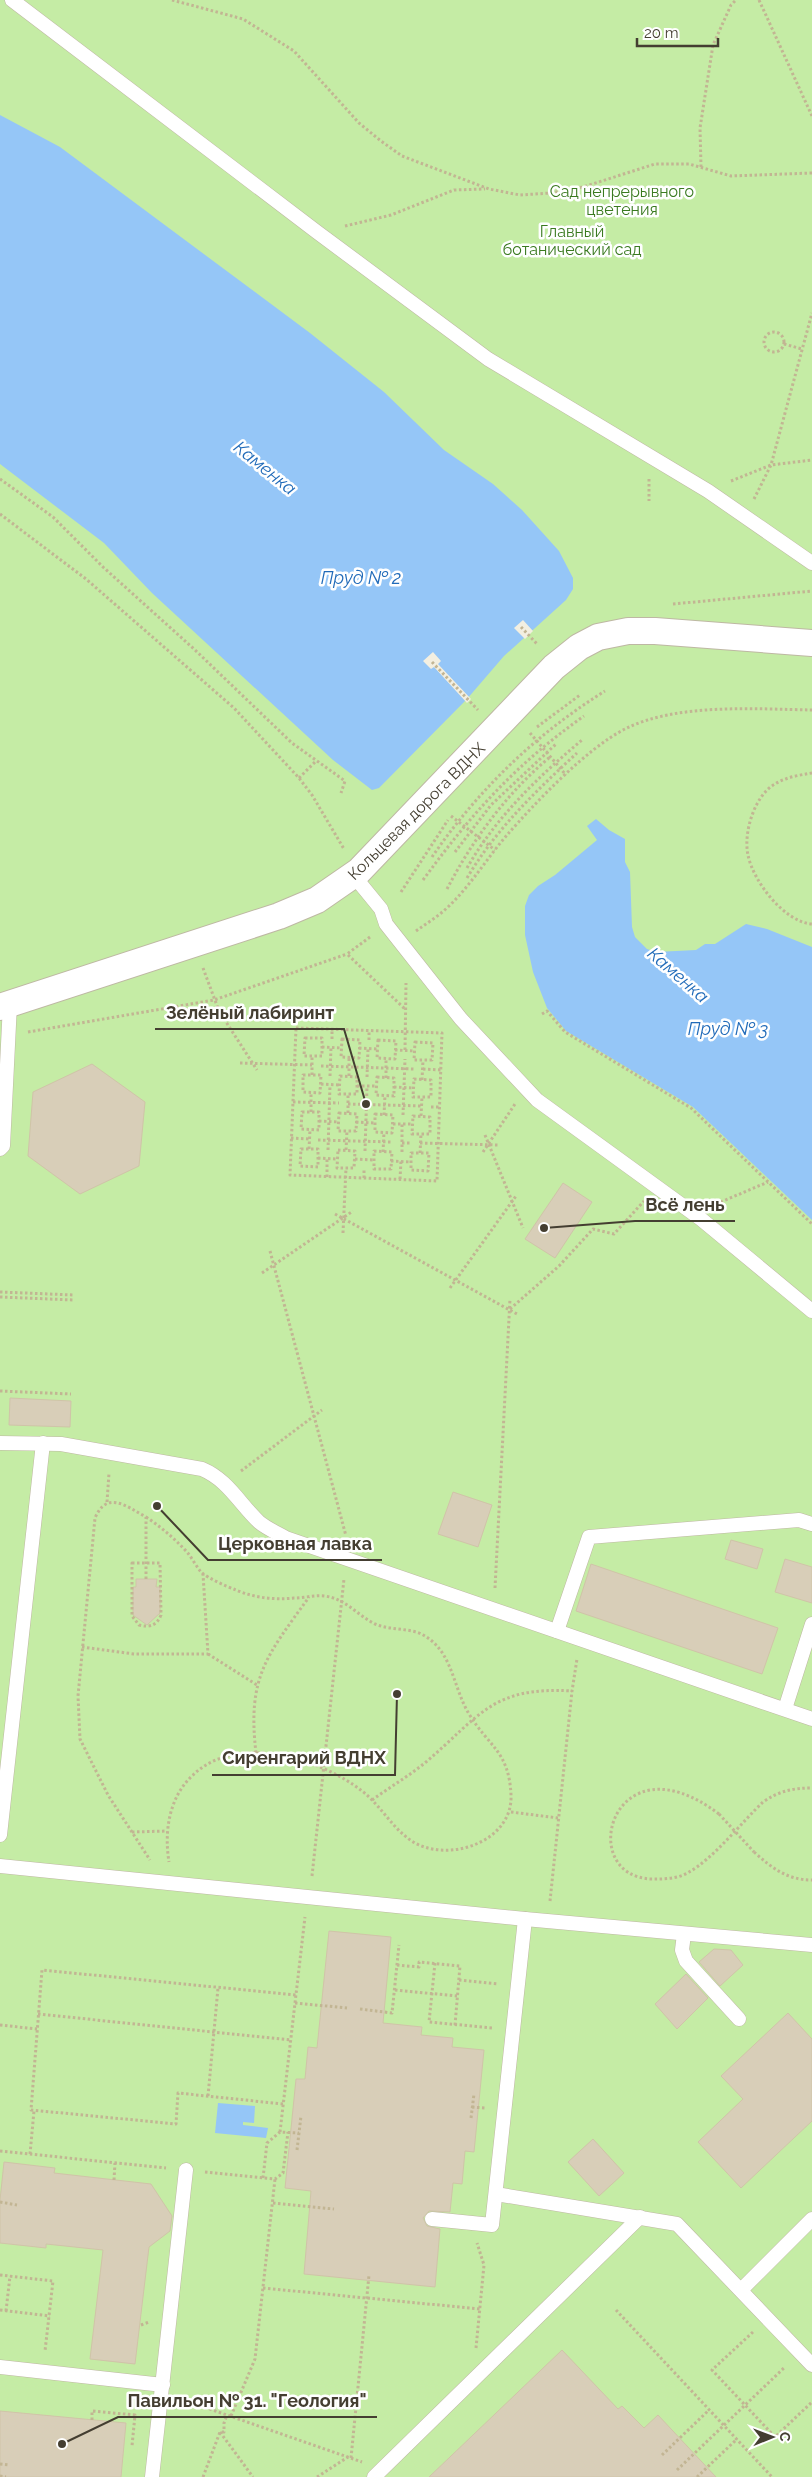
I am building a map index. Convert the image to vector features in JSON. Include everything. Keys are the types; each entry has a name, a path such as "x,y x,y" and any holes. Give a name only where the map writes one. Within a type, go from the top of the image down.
{"street":[{"name":"Кольцевая дорога ВДНХ","path":"5,1006 298,909 318,900 356,873 554,667 578,647 592,640 617,632 639,630 812,643"}],"lane":[{"path":"12,0 317,232 488,359 708,491 812,563"},
{"path":"356,873 381,909 386,924 406,950 461,1019 525,1089 719,1233 812,1312"},
{"path":"0,1149 4,1146 9,1036 5,1006"},
{"path":"0,1442 43,1443 110,1452 194,1467 211,1473 225,1483 260,1523 286,1538 812,1718"},
{"path":"0,1835 3,1788 43,1443"},
{"path":"557,1631 589,1537 799,1520 812,1524"},
{"path":"785,1709 812,1624"},
{"path":"0,1866 526,1919 812,1945"},
{"path":"432,2219 492,2225 526,1919"},
{"path":"684,1934 682,1950 686,1961 739,2019"},
{"path":"152,2477 186,2170"},
{"path":"496,2194 677,2224 812,2365"},
{"path":"378,2473 640,2218"},
{"path":"741,2290 812,2219"},
{"path":"0,2367 162,2388"}],"path":[{"path":"172,0 244,19 294,51 359,123 402,156 488,189 520,195 551,193 583,186 655,164 689,164 731,176 812,173"},
{"path":"701,168 700,128 713,45 736,0"},
{"path":"759,0 812,116"},
{"path":"317,232 391,215 454,190 488,189"},
{"path":"745,515 772,465 812,313"},
{"path":"773,331 779,333 783,338 784,344 780,350 774,352 768,350 764,345 763,339 773,331"},
{"path":"784,344 802,349"},
{"path":"708,491 772,465 812,460"},
{"path":"0,479 53,517 103,567 194,649 292,743 345,781 341,793"},
{"path":"0,514 86,579 234,708 299,778 312,795 356,873"},
{"path":"666,605 812,591"},
{"path":"521,627 542,648"},
{"path":"432,662 478,711"},
{"path":"432,858 458,821 494,780 536,741 580,706 605,691"},
{"path":"415,932 449,907 527,812 566,775 611,737 625,729 657,718 741,709 812,710"},
{"path":"424,880 464,825 499,786 542,747 584,716"},
{"path":"530,733 566,775"},
{"path":"466,868 515,801 555,762 582,740"},
{"path":"456,852 470,830 491,805 556,744"},
{"path":"467,878 521,806 577,753"},
{"path":"447,889 478,836 510,796 550,757"},
{"path":"299,778 316,761"},
{"path":"812,773 775,784 760,798 754,808 747,848 748,857 761,883 780,908 795,920 812,924"},
{"path":"401,892 451,816 495,850"},
{"path":"9,1036 214,1000 347,954 386,924"},
{"path":"194,944 214,1000 257,1070"},
{"path":"405,1050 406,950"},
{"path":"347,954 406,1009"},
{"path":"542,1014 547,1011 566,1032 691,1108 812,1224"},
{"path":"296,1028 387,1032 442,1033 437,1181 290,1175 296,1028"},
{"path":"314,1029 314,1038"},
{"path":"332,1029 332,1039"},
{"path":"350,1040 351,1030"},
{"path":"369,1031 369,1040"},
{"path":"387,1032 387,1041"},
{"path":"424,1033 424,1042"},
{"path":"304,1038 322,1038 322,1056 304,1056 304,1047 304,1038"},
{"path":"342,1039 360,1040 358,1058 341,1057 342,1048 342,1039"},
{"path":"378,1040 396,1041 395,1059 378,1058 378,1049 378,1040"},
{"path":"415,1042 433,1043 432,1060 414,1060 415,1051 415,1042"},
{"path":"295,1046 304,1047"},
{"path":"322,1047 342,1048"},
{"path":"330,1076 331,1048"},
{"path":"359,1048 378,1049"},
{"path":"367,1077 368,1049"},
{"path":"395,1050 415,1051"},
{"path":"432,1051 442,1052"},
{"path":"312,1056 312,1075"},
{"path":"349,1076 350,1057"},
{"path":"386,1058 386,1078"},
{"path":"403,1116 405,1059"},
{"path":"422,1080 424,1060"},
{"path":"240,1063 312,1065"},
{"path":"321,1066 414,1069"},
{"path":"423,1070 441,1070"},
{"path":"303,1075 321,1075 320,1093 303,1092 303,1084 303,1075"},
{"path":"340,1076 358,1077 357,1094 339,1094 340,1085 340,1076"},
{"path":"377,1077 394,1078 394,1096 376,1095 377,1086 377,1077"},
{"path":"414,1079 432,1080 431,1098 413,1097 414,1088 414,1079"},
{"path":"294,1083 303,1084"},
{"path":"321,1084 340,1085"},
{"path":"328,1150 330,1084"},
{"path":"357,1086 377,1086"},
{"path":"365,1151 367,1086"},
{"path":"394,1087 414,1088"},
{"path":"431,1088 441,1089"},
{"path":"483,1152 525,1089"},
{"path":"311,1092 311,1112"},
{"path":"348,1094 348,1113"},
{"path":"384,1115 385,1096"},
{"path":"421,1116 422,1097"},
{"path":"293,1102 339,1103"},
{"path":"348,1104 422,1106"},
{"path":"431,1107 440,1107"},
{"path":"302,1112 319,1112 319,1130 301,1129 302,1120 302,1112"},
{"path":"339,1113 357,1114 356,1131 338,1130 339,1122 339,1113"},
{"path":"375,1114 393,1115 392,1133 375,1132 375,1123 375,1114"},
{"path":"413,1116 430,1116 430,1134 412,1134 412,1124 413,1116"},
{"path":"292,1120 302,1120"},
{"path":"319,1121 339,1122"},
{"path":"356,1122 375,1123"},
{"path":"393,1124 412,1124"},
{"path":"402,1124 402,1152"},
{"path":"430,1125 439,1126"},
{"path":"309,1149 310,1130"},
{"path":"346,1150 347,1131"},
{"path":"383,1152 384,1132"},
{"path":"420,1153 421,1134"},
{"path":"485,1135 523,1228"},
{"path":"291,1138 310,1139"},
{"path":"318,1140 392,1142"},
{"path":"402,1143 411,1143"},
{"path":"420,1143 498,1145"},
{"path":"301,1149 318,1149 318,1167 300,1166 300,1157 301,1149"},
{"path":"338,1150 355,1150 354,1168 337,1168 337,1159 338,1150"},
{"path":"374,1151 392,1152 391,1170 374,1169 374,1160 374,1151"},
{"path":"411,1153 429,1153 428,1171 410,1170 411,1162 411,1153"},
{"path":"291,1157 300,1157"},
{"path":"318,1158 337,1159"},
{"path":"327,1158 327,1177"},
{"path":"355,1160 374,1160"},
{"path":"391,1161 411,1162"},
{"path":"400,1179 401,1161"},
{"path":"428,1162 438,1162"},
{"path":"309,1167 309,1176"},
{"path":"343,1233 346,1168"},
{"path":"364,1169 364,1178"},
{"path":"382,1169 382,1179"},
{"path":"726,1200 768,1182"},
{"path":"509,1309 559,1266 593,1229 614,1234 657,1187"},
{"path":"450,1288 516,1196"},
{"path":"262,1273 353,1211"},
{"path":"335,1214 517,1314"},
{"path":"270,1252 348,1546 324,1770 280,2132"},
{"path":"0,1292 74,1295"},
{"path":"0,1297 74,1300"},
{"path":"494,1609 510,1299"},
{"path":"0,1391 71,1394"},
{"path":"16,1392 16,1398"},
{"path":"26,1392 26,1399"},
{"path":"36,1393 36,1399"},
{"path":"46,1393 46,1400"},
{"path":"56,1394 56,1400"},
{"path":"66,1394 66,1401"},
{"path":"225,1483 322,1410"},
{"path":"108,1502 110,1452"},
{"path":"108,1502 121,1504 146,1517 176,1540 202,1573 252,1596 280,1599 326,1596 342,1602 375,1624 412,1631 434,1643 447,1659 464,1705 472,1719 498,1749 506,1764 510,1780 510,1812 504,1823 486,1838 466,1848 443,1850 431,1849 408,1838 360,1789 324,1770 285,1756 256,1753 218,1760 199,1769 183,1786 175,1801 167,1831 168,1882 108,1795 87,1757 80,1739 78,1696 95,1518 100,1506 108,1502"},
{"path":"146,1517 146,1579"},
{"path":"132,1563 146,1563 160,1563 161,1615 159,1621 146,1627 135,1622 132,1616 132,1563"},
{"path":"202,1573 208,1654"},
{"path":"256,1753 254,1714 257,1684 271,1651 309,1597"},
{"path":"548,1921 572,1691 581,1638"},
{"path":"82,1647 134,1654 208,1654 257,1684"},
{"path":"372,1800 425,1762 472,1719 493,1704 525,1693 543,1690 572,1691"},
{"path":"812,1788 790,1789 763,1802 756,1809 749,1816 742,1823 735,1830 728,1837 721,1844 700,1866 674,1878 647,1879 625,1868 611,1847 610,1835 617,1811 625,1801 636,1794 662,1788 684,1793 702,1801 719,1814 731,1827 736,1833 754,1852 772,1868 792,1878 812,1880"},
{"path":"510,1812 558,1818"},
{"path":"132,1832 167,1831"},
{"path":"360,2009 392,2013 399,1945"},
{"path":"397,1965 419,1967 419,1962 460,1966 455,2025"},
{"path":"435,1963 428,2022 514,2030"},
{"path":"30,2154 34,2111 31,2110 42,1970 296,1995"},
{"path":"459,1980 518,1986"},
{"path":"208,2096 218,1988"},
{"path":"395,1990 457,1996"},
{"path":"295,2003 347,2008"},
{"path":"38,2014 291,2040"},
{"path":"0,2025 37,2029"},
{"path":"34,2111 176,2124 178,2093 284,2104"},
{"path":"471,2118 474,2094"},
{"path":"472,2106 481,2107"},
{"path":"297,2150 301,2116"},
{"path":"263,2178 266,2143 280,2132 299,2133"},
{"path":"0,2151 275,2179 283,2173 288,2132"},
{"path":"114,2180 115,2163"},
{"path":"202,2477 220,2432 224,2432 224,2423 256,2359 275,2179"},
{"path":"0,2202 17,2204"},
{"path":"272,2203 334,2209"},
{"path":"473,2380 484,2265"},
{"path":"0,2275 53,2280 43,2372"},
{"path":"350,2458 369,2275"},
{"path":"6,2311 10,2276"},
{"path":"263,2288 480,2309"},
{"path":"0,2310 50,2316"},
{"path":"616,2310 772,2477"},
{"path":"141,2325 148,2322"},
{"path":"738,2346 712,2370 775,2437 812,2402"},
{"path":"677,2470 785,2366"},
{"path":"162,2388 229,2416 350,2458 378,2473"},
{"path":"662,2455 709,2410"},
{"path":"92,2420 92,2411 135,2415 132,2448"},
{"path":"220,2432 252,2477"},
{"path":"697,2477 737,2439"},
{"path":"317,2477 350,2458"},
{"path":"0,2464 9,2465"},
{"path":"0,2476 6,2477"}],"green space":[{"path":"0,0 812,0 812,2477 0,2477"}],"water":[{"name":"Пруд № 2","path":"0,115 60,147 310,333 384,392 444,450 493,484 522,510 559,551 573,578 573,589 566,600 504,656 467,699 379,788 372,790 333,760 152,593 104,543 0,464"},
{"name":"Пруд № 3","path":"596,819 609,830 625,839 625,862 630,872 632,927 635,937 647,949 656,952 696,950 705,944 715,944 746,924 767,929 812,947 812,1220 693,1107 566,1031 547,1008 533,972 525,935 525,906 529,895 538,886 555,875 597,840 587,826"},
{"path":"218,2103 255,2106 254,2123 243,2122 243,2125 268,2128 266,2138 215,2133"}],"pier":[{"path":"523,620 533,631 525,639 514,628"},
{"path":"433,652 441,661 438,664 471,699 467,703 434,667 431,669 423,661"}],"building":[{"path":"92,1064 145,1102 139,1166 80,1194 28,1156 33,1092"},
{"path":"563,1183 592,1202 555,1258 525,1239"},
{"path":"10,1398 71,1401 70,1427 9,1425"},
{"path":"453,1492 492,1505 478,1547 438,1534"},
{"path":"731,1540 763,1549 757,1569 725,1559"},
{"path":"785,1559 812,1567 812,1603 775,1592"},
{"path":"591,1564 778,1628 762,1674 576,1611"},
{"path":"136,1579 157,1579 156,1587 160,1587 160,1613 147,1625 133,1615 133,1587 136,1587"},
{"path":"329,1931 391,1937 383,2023 422,2027 421,2035 453,2038 452,2047 484,2050 474,2152 465,2151 462,2184 453,2183 450,2212 429,2211 423,2218 427,2226 440,2229 435,2287 304,2274 311,2191 285,2188 296,2079 305,2079 308,2047 317,2048"},
{"path":"714,1949 731,1950 743,1965 720,1986 699,1962"},
{"path":"686,1974 708,1998 677,2029 655,2004"},
{"path":"788,2013 812,2039 812,2121 741,2188 698,2142 743,2099 721,2076"},
{"path":"593,2139 624,2173 599,2196 568,2162"},
{"path":"4,2162 55,2168 54,2173 151,2184 172,2216 170,2231 149,2247 135,2364 90,2359 103,2250 46,2244 46,2248 0,2243 0,2200"},
{"path":"562,2350 618,2409 622,2406 644,2428 658,2415 716,2477 429,2477"},
{"path":"0,2411 126,2423 121,2477 0,2477"}],"place":[{"name":"Зелёный лабиринт","path":"366,1104"},
{"name":"Всё лень","path":"544,1228"},
{"name":"Церковная лавка","path":"157,1506"},
{"name":"Сиренгарий ВДНХ","path":"397,1694"},
{"name":"Павильон № 31. \"Геология\"","path":"62,2444"}],"park label":[{"name":"Сад непрерывного цветения","path":"622,200"},
{"name":"Главный ботанический сад","path":"572,240"}],"water label":[{"name":"Каменка","path":"265,468"},
{"name":"Каменка","path":"678,975"}]}
